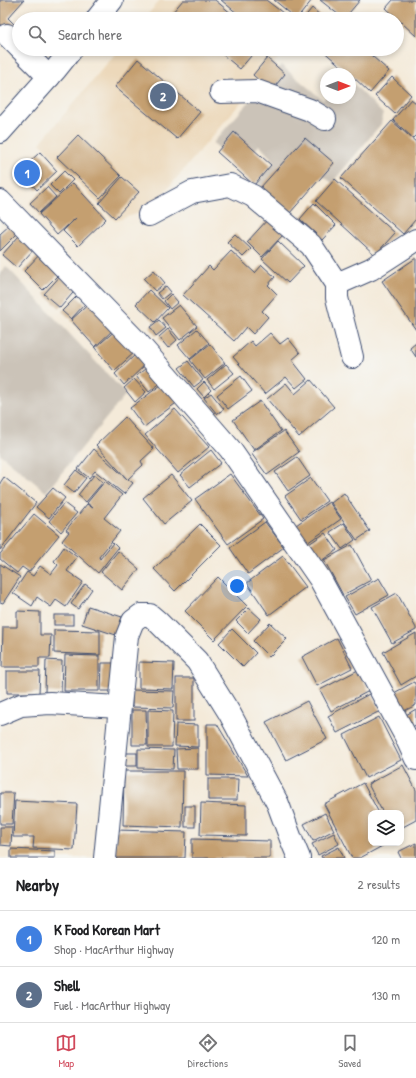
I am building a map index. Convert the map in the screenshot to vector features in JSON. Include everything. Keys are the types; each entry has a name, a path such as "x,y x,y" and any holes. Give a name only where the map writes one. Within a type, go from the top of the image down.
{"main road":[{"path":"103,12 112,0"},
{"path":"28,56 49,77"},
{"path":"0,132 66,56"},
{"path":"221,92 257,91 310,110 325,119"},
{"path":"149,215 192,192 230,185 253,196 311,245 337,284 337,298 352,357"},
{"path":"0,201 138,343 230,449 320,579 405,735 416,760"},
{"path":"337,284 371,269 416,240"},
{"path":"105,858 127,636 133,621 141,615 150,615 158,621 197,661 230,714 278,804 293,852"},
{"path":"0,714 21,705 50,703 119,707"}],"shaded area":[{"path":"160,0 198,0 214,12 150,12"},
{"path":"113,56 280,56 164,193 146,211 115,221 40,143"},
{"path":"281,65 320,98 320,104 356,104 356,86 383,114 381,124 332,183 322,175 291,211 257,182 275,162 259,145 241,168 213,143"},
{"path":"6,266 126,394 46,492 0,454 0,273"}],"building":[{"path":"0,0 24,0 8,18 12,22 12,28 0,42"},
{"path":"183,0 215,0 230,12 173,12"},
{"path":"221,0 266,0 282,12 236,12"},
{"path":"274,0 312,0 303,12 289,12"},
{"path":"320,0 360,0 350,12 335,12"},
{"path":"393,0 414,0 416,2 416,36 404,25 404,12 390,12 386,8"},
{"path":"312,8 316,12 309,12"},
{"path":"224,56 251,56 240,69"},
{"path":"329,56 372,56 389,71 370,93 356,80 356,68 343,68"},
{"path":"267,58 285,74 271,91 253,75"},
{"path":"138,59 200,112 177,139 115,87"},
{"path":"392,77 411,95 395,114 375,96"},
{"path":"411,99 416,103 416,135 413,138 393,120"},
{"path":"392,121 416,142 416,219 403,234 341,178"},
{"path":"234,132 271,165 254,185 217,152"},
{"path":"78,135 121,176 100,198 57,157"},
{"path":"305,138 334,163 289,214 260,188"},
{"path":"40,152 57,171 37,190 20,171"},
{"path":"64,171 73,180 59,194 50,185"},
{"path":"122,177 139,192 115,218 99,203"},
{"path":"335,179 395,233 375,255 316,201"},
{"path":"73,183 106,219 78,246 63,231 76,218 57,235 39,214"},
{"path":"47,187 56,197 39,213 30,203"},
{"path":"314,203 336,225 322,240 300,219"},
{"path":"269,218 285,233 262,257 247,242"},
{"path":"11,224 19,232 0,251 0,234"},
{"path":"235,234 251,249 243,257 227,242"},
{"path":"19,236 34,249 17,268 2,255"},
{"path":"278,241 304,266 288,283 262,259"},
{"path":"43,251 62,271 43,290 24,271"},
{"path":"231,251 255,273 262,265 275,277 268,285 277,294 262,311 268,317 253,334 246,327 234,341 183,295 209,266 213,270"},
{"path":"416,258 416,330 382,281"},
{"path":"154,270 165,283 155,291 144,279"},
{"path":"63,273 78,287 60,308 44,294"},
{"path":"166,286 171,292 162,299 157,293"},
{"path":"149,290 168,308 155,322 136,304"},
{"path":"171,294 178,302 170,309 164,301"},
{"path":"77,296 85,304 71,319 62,311"},
{"path":"92,301 116,327 95,347 71,320"},
{"path":"179,305 197,326 180,340 162,318"},
{"path":"159,320 166,328 156,336 150,327"},
{"path":"117,329 136,351 114,371 95,348"},
{"path":"168,329 177,340 168,348 159,337"},
{"path":"197,329 209,343 190,359 178,345"},
{"path":"270,333 280,344 288,338 300,353 292,360 307,379 296,388 286,377 265,394 233,357 251,341 255,346"},
{"path":"416,343 416,357 410,348"},
{"path":"210,344 225,363 205,379 190,360"},
{"path":"137,353 147,363 124,385 115,374"},
{"path":"188,361 203,380 194,387 179,368"},
{"path":"226,364 234,373 214,389 207,380"},
{"path":"150,365 163,381 149,392 136,376"},
{"path":"241,376 252,391 228,409 217,395"},
{"path":"134,379 146,392 135,402 124,388"},
{"path":"311,380 334,407 299,437 267,399 286,383 295,394"},
{"path":"165,382 179,401 144,427 130,408"},
{"path":"204,382 211,390 204,397 197,389"},
{"path":"211,393 224,409 217,414 204,398"},
{"path":"260,401 281,431 254,450 233,420"},
{"path":"175,409 209,447 178,473 145,435"},
{"path":"125,417 154,449 141,461 143,465 128,479 133,483 124,494 95,471 89,478 78,469 94,449 127,479 96,445"},
{"path":"284,431 299,452 267,475 251,453"},
{"path":"211,450 221,463 190,487 180,475"},
{"path":"297,457 310,476 288,491 275,472"},
{"path":"76,470 86,478 74,493 64,485"},
{"path":"230,474 263,519 228,544 195,499"},
{"path":"94,475 103,482 86,502 78,495"},
{"path":"171,475 192,501 164,524 143,498"},
{"path":"4,477 36,503 0,550 0,483"},
{"path":"311,478 327,501 301,519 285,496"},
{"path":"105,481 122,495 104,518 120,531 99,557 100,559 113,543 118,548 98,573 62,541 69,532 66,530 87,504 93,508 87,503"},
{"path":"53,488 65,498 49,518 36,507"},
{"path":"344,493 370,531 357,540 331,503"},
{"path":"329,502 341,519 307,543 296,525"},
{"path":"64,503 77,513 61,532 49,521"},
{"path":"34,514 59,535 29,572 22,567 17,573 0,559 0,554"},
{"path":"265,522 284,547 248,574 230,548"},
{"path":"344,523 355,540 342,549 330,532"},
{"path":"200,524 221,545 175,591 154,569"},
{"path":"325,533 337,550 321,561 309,544"},
{"path":"352,545 371,580 343,595 324,560"},
{"path":"64,547 77,557 67,571 83,582 66,607 56,600 51,607 37,597 32,606 13,593 27,572 33,576 40,566 51,574 58,565 54,561"},
{"path":"118,551 139,569 122,590 101,572"},
{"path":"283,556 306,587 269,615 247,583"},
{"path":"0,564 20,577 3,603 0,602"},
{"path":"218,577 247,606 214,640 185,611"},
{"path":"379,578 389,595 355,614 345,597"},
{"path":"85,584 92,589 78,609 71,604"},
{"path":"397,593 416,630 392,643 372,607"},
{"path":"88,606 122,617 116,635 82,624"},
{"path":"249,608 261,619 248,633 236,621"},
{"path":"17,611 40,612 40,635 51,635 50,658 39,658 39,667 2,667 3,627 17,627"},
{"path":"54,615 73,615 73,625 54,625"},
{"path":"270,623 287,639 269,657 253,641"},
{"path":"232,629 256,653 243,667 219,643"},
{"path":"54,630 100,631 100,655 54,653"},
{"path":"416,633 416,676 401,685 383,652"},
{"path":"337,638 352,668 317,686 302,657"},
{"path":"65,655 99,656 99,691 64,691"},
{"path":"46,660 62,661 61,693 45,692"},
{"path":"139,662 174,663 173,689 139,688"},
{"path":"102,663 116,663 116,691 101,691"},
{"path":"358,670 369,691 331,711 320,690"},
{"path":"7,671 40,671 39,693 7,693"},
{"path":"176,678 194,678 194,721 176,721"},
{"path":"414,682 416,686 416,705 404,711 394,693"},
{"path":"132,690 174,691 173,708 132,707"},
{"path":"371,693 380,711 337,733 328,716"},
{"path":"307,701 327,739 286,760 266,722"},
{"path":"416,709 416,725 412,727 406,715"},
{"path":"132,710 146,710 147,745 132,745"},
{"path":"148,710 173,711 172,747 148,747"},
{"path":"379,717 401,760 366,778 344,735"},
{"path":"176,724 198,725 198,747 175,746"},
{"path":"207,724 217,724 248,776 207,775"},
{"path":"198,748 198,769 177,769 176,749"},
{"path":"138,749 174,750 173,769 138,768"},
{"path":"124,753 137,753 137,766 124,766"},
{"path":"403,765 416,790 416,820 404,826 404,810 381,810 368,784"},
{"path":"124,771 183,771 182,827 123,825"},
{"path":"208,779 238,779 237,800 208,800"},
{"path":"363,783 377,810 368,810 368,846 382,846 360,858 352,858 324,804"},
{"path":"0,793 14,793 12,824 0,824"},
{"path":"15,801 77,804 74,850 33,848 34,837 13,837"},
{"path":"201,803 246,805 246,836 200,835"},
{"path":"185,806 195,806 195,827 185,827"},
{"path":"325,813 334,830 313,841 304,824"},
{"path":"0,827 12,827 11,846 0,845"},
{"path":"116,830 186,832 185,858 115,858"},
{"path":"334,833 339,844 318,855 312,844"},
{"path":"192,839 270,841 270,858 192,858"},
{"path":"416,843 416,858 401,858 398,852"},
{"path":"339,847 344,858 322,858 321,856"},
{"path":"11,849 55,851 55,858 11,858"}],"place":[{"name":"Shell","path":"163,96"},
{"name":"K Food Korean Mart","path":"27,173"}]}
